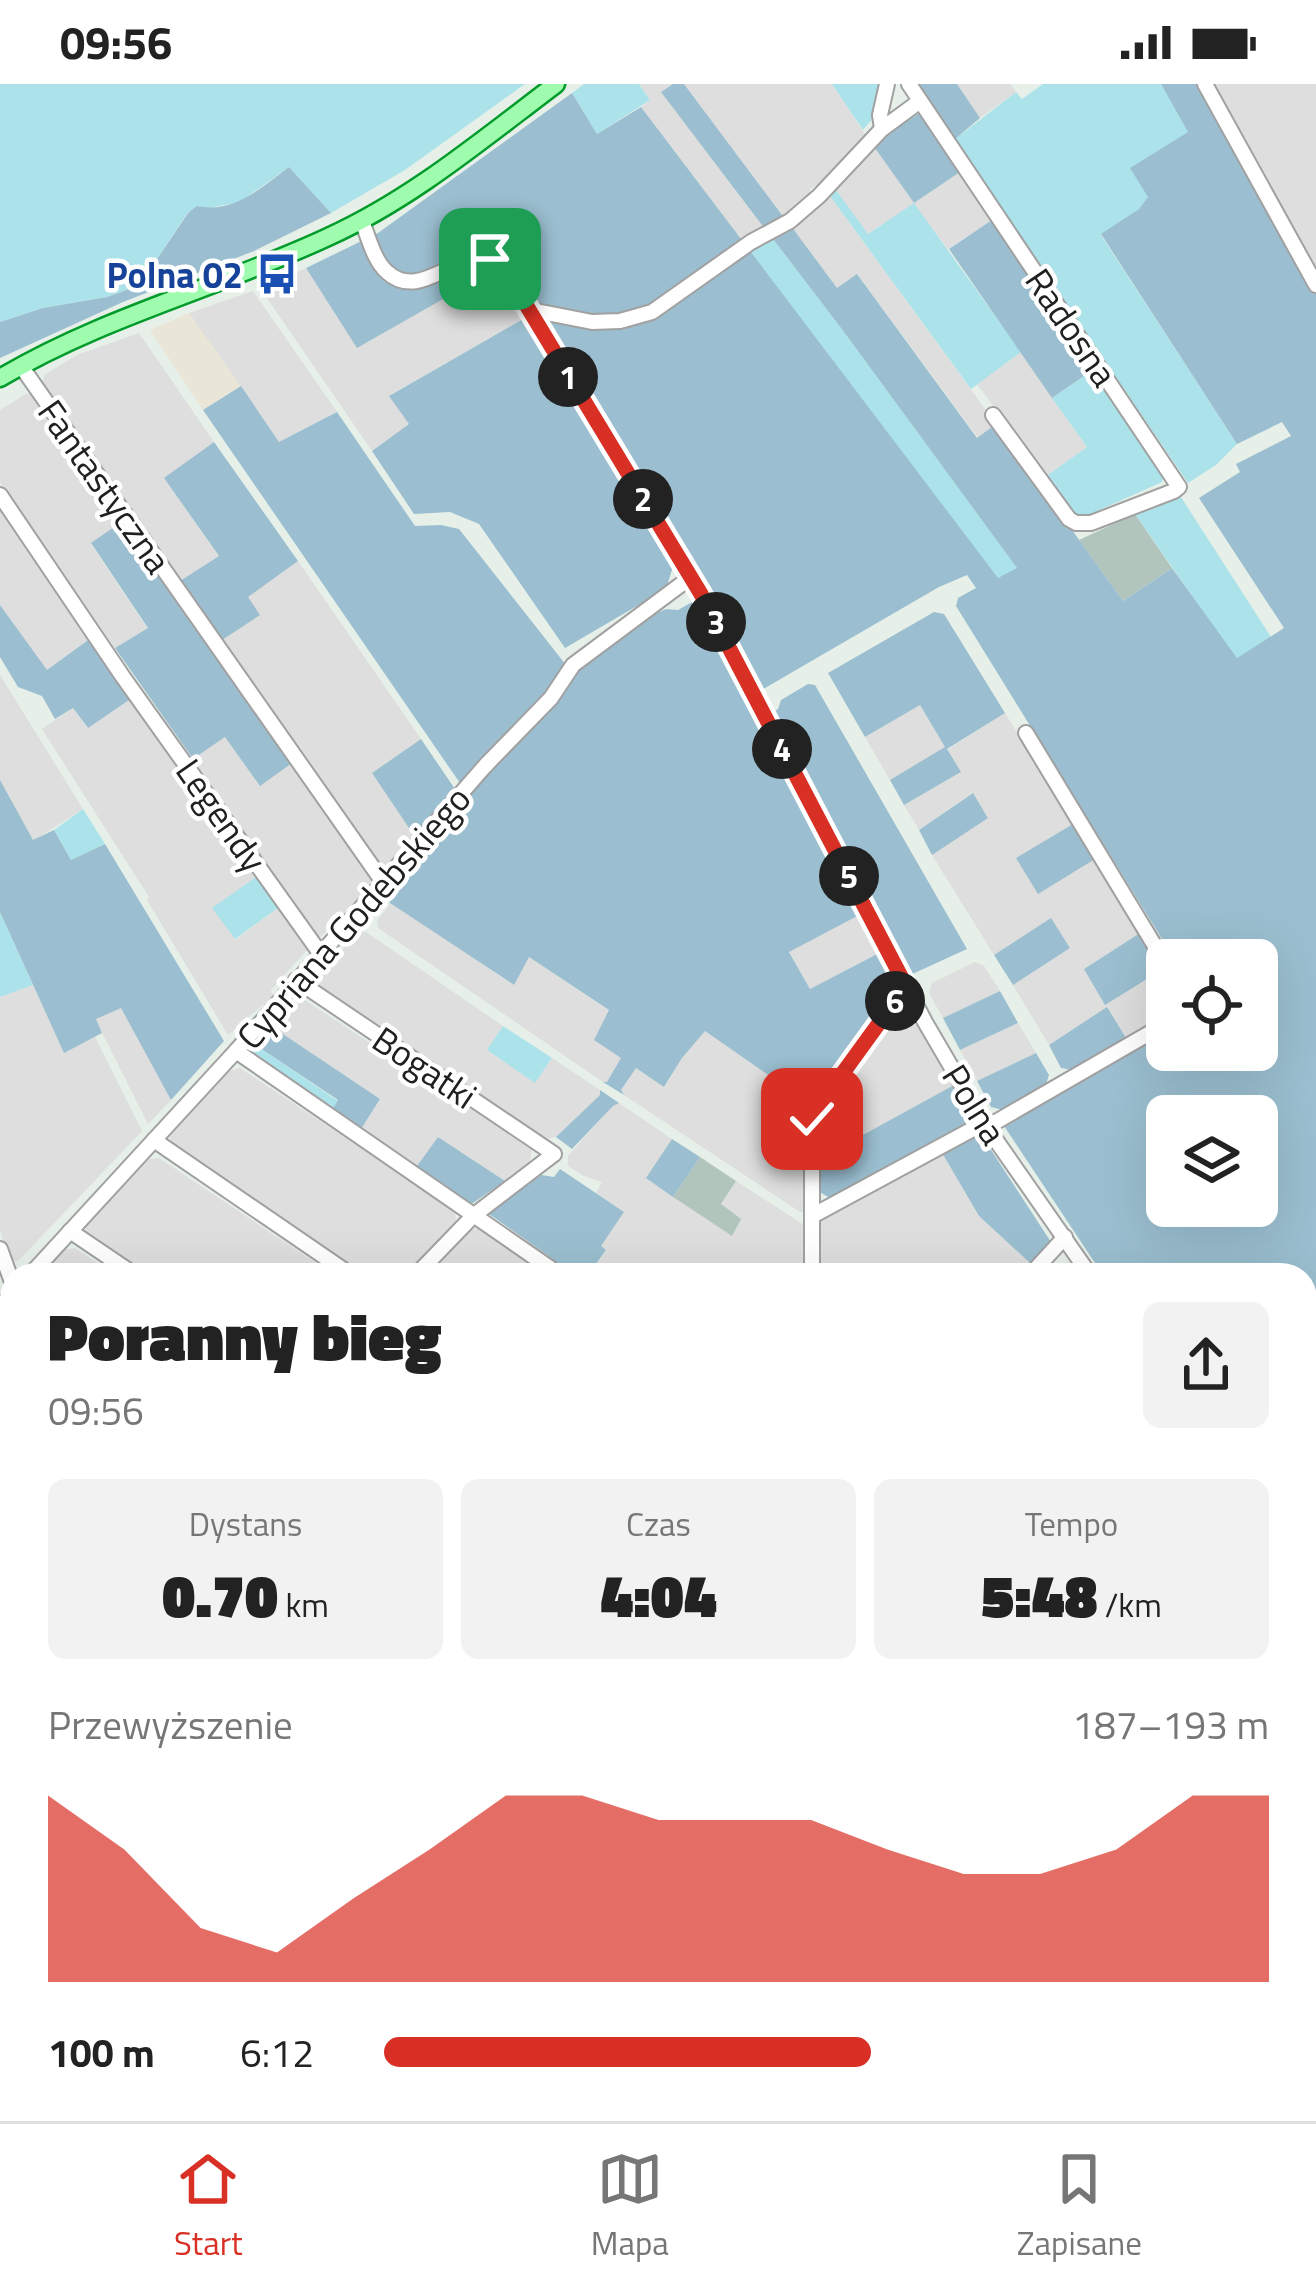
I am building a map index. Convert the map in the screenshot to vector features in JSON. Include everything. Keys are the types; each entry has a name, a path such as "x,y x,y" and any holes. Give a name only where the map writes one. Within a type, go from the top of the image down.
{"main road":[{"path":"0,378 105,328 362,221 435,175 556,84"}],"street":[{"path":"881,129 887,84"},
{"name":"Radosna","path":"909,84 1179,487 1091,523 1076,523 993,415"},
{"path":"1205,84 1316,285"},
{"path":"526,309 592,322 620,321 652,312 751,242 790,221 881,129 920,101"},
{"name":"Polna","path":"362,221 378,259 399,279 415,281 466,261 490,259 508,275 691,577 906,986 986,1125 1082,1263"},
{"name":"Fantastyczna","path":"21,366 383,882"},
{"name":"Legendy","path":"0,495 320,953"},
{"name":"Cypriana Godebskiego","path":"40,1263 236,1052 485,766 551,698 573,665 691,577"},
{"path":"1026,733 1151,939"},
{"name":"Bogatki","path":"296,980 554,1154 473,1216"},
{"path":"812,1263 812,1119 906,986"},
{"path":"812,1216 1146,1035"},
{"path":"236,1052 543,1263"},
{"path":"154,1140 333,1263"},
{"path":"428,1263 473,1216"},
{"path":"70,1232 117,1263"},
{"path":"1041,1263 1065,1237"}],"shaded area":[{"path":"0,84 525,84 405,170 331,213 289,167 240,202 188,212 143,280 129,289 0,322"},
{"path":"584,84 639,84 650,100 597,134 572,93"},
{"path":"639,84 673,84 662,93 765,229 743,242 641,107 650,100"},
{"path":"673,84 684,84 785,219 765,229 661,92"},
{"path":"684,84 832,84 867,137 785,219"},
{"path":"832,84 881,84 873,118 863,130"},
{"path":"915,84 957,84 980,118 954,140"},
{"path":"957,84 1011,84 1016,92 980,118"},
{"path":"1043,84 1161,84 1189,132 1131,168 1149,196 1139,209 1101,235 1237,444 1188,483 954,140 1016,92 1022,99"},
{"path":"1161,84 1203,84 1316,289 1316,1263 1095,1263 1004,1126 1146,1044 1146,1071 1278,1071 1278,939 1162,939 956,606 958,598 976,588 967,575 758,692 688,559 532,314 526,318 675,560 666,589 565,648 479,524 450,512 414,514 372,451 409,424 389,396 525,318 494,270 357,348 306,268 378,233 572,93 597,134 641,107 998,578 1017,568 770,235 791,226 837,288 857,274 977,438 996,424 1123,601 1172,568 1237,658 1284,628 1199,498 1240,472 1236,464 1291,436 1282,422 1237,444 1101,234 1139,209 1148,197 1130,168 1188,132"},
{"path":"1210,84 1316,84 1316,278"},
{"path":"920,113 960,172 914,203 875,148"},
{"path":"875,148 914,203 960,172 992,220 948,249 914,204 867,234 836,190"},
{"path":"289,167 331,213 254,251 123,302 0,358 0,322 129,289 143,280 197,206 235,202"},
{"path":"836,190 868,234 914,203 1021,352 971,389 830,196"},
{"path":"830,196 996,424 978,438 858,275 837,288 791,226"},
{"path":"992,220 1094,369 1052,398 949,249"},
{"path":"770,235 1018,569 998,579 747,248"},
{"path":"306,268 357,347 493,269 525,318 390,395 409,424 372,451 260,288"},
{"path":"253,291 337,412 279,442 189,313"},
{"path":"189,313 241,386 203,410 150,330"},
{"path":"139,333 214,442 165,479 247,597 298,561 421,739 372,773 415,837 390,867 381,865 303,753 298,756 43,383 44,375 77,355"},
{"path":"1021,352 1087,447 1045,477 977,384"},
{"path":"1094,369 1165,473 1162,482 1082,518 1073,516 1045,477 1087,447 1052,398"},
{"path":"241,386 279,442 337,412 415,526 459,529 566,665 462,786 203,410"},
{"path":"34,394 123,521 91,544 148,629 115,648 0,482 0,410"},
{"path":"214,442 298,561 248,597 260,615 219,642 177,583 219,556 164,478"},
{"path":"1179,494 1271,637 1236,659 1135,514"},
{"path":"0,507 91,638 47,671 0,605"},
{"path":"1135,514 1172,568 1123,601 1079,540"},
{"path":"123,521 292,763 260,786 225,737 193,759 115,648 148,628 91,543"},
{"path":"699,598 861,914 789,952 810,989 881,952 900,987 813,1106 705,1031 664,1087 636,1068 621,1090 624,1095 603,1082 621,1058 594,1040 609,1010 529,957 514,985 378,895 580,668 649,616 678,610"},
{"path":"0,605 47,670 91,638 132,698 88,728 73,708 55,719 42,696 18,687 0,657"},
{"path":"934,612 944,614 1005,713 947,749 961,772 904,805 890,780 945,747 920,705 865,737 828,673"},
{"path":"0,675 83,809 33,841 171,1100 148,1124 0,829"},
{"path":"808,684 815,685 967,949 908,976 770,714 781,700"},
{"path":"132,698 256,877 213,908 236,939 278,908 307,950 271,990 273,996 228,1035 149,897 42,729 73,708 87,728"},
{"path":"920,705 946,748 890,780 865,737"},
{"path":"1005,713 1073,824 1017,858 1095,859 1140,933 1084,969 1146,969 1146,1027 1126,1038 1106,1008 1049,1045 1013,985 1070,948 1051,919 994,955 932,855 988,817 972,793 919,830 904,805 960,773 947,750"},
{"path":"225,737 292,763 374,880 318,940 193,759"},
{"path":"421,739 457,792 415,837 372,773"},
{"path":"0,780 33,840 54,830 71,860 105,844 224,1041 171,1100 121,1008 96,1019 102,1033 64,1053 0,912"},
{"path":"973,793 988,818 932,855 919,830"},
{"path":"83,809 105,844 71,860 54,830"},
{"path":"1073,824 1095,859 1038,894 1016,858"},
{"path":"256,877 278,908 235,939 212,908"},
{"path":"391,902 513,985 529,957 610,1011 622,1058 607,1082 378,928 377,921"},
{"path":"0,912 33,985 0,997"},
{"path":"861,914 881,952 810,989 789,951"},
{"path":"1051,918 1070,948 1013,985 994,955"},
{"path":"359,932 366,932 503,1026 488,1051 535,1082 552,1058 600,1090 600,1095 556,1137 545,1139 317,988 316,978"},
{"path":"1140,933 1146,942 1146,980 1105,1005 1084,969"},
{"path":"975,962 984,966 1000,991 943,1018 929,993 932,983"},
{"path":"33,985 64,1052 95,1037 142,1131 18,1261 11,1261 0,1231 0,997"},
{"path":"1000,991 1018,1023 960,1050 943,1018"},
{"path":"305,1000 532,1150 529,1163 505,1181 438,1137 417,1166 361,1129 380,1099 271,1026 294,1003"},
{"path":"901,1004 909,1006 954,1085 821,1158 822,1113"},
{"path":"1107,1007 1126,1038 1072,1070 1061,1068 1049,1045"},
{"path":"1018,1023 1036,1053 977,1081 960,1050"},
{"path":"271,1026 380,1099 361,1129 332,1110 338,1100 254,1044"},
{"path":"503,1026 552,1058 535,1083 487,1050"},
{"path":"704,1030 804,1099 804,1211 621,1090 636,1068 665,1087"},
{"path":"254,1044 338,1101 332,1110 253,1057"},
{"path":"1036,1053 1049,1075 1046,1084 1003,1110 991,1107 977,1081"},
{"path":"240,1068 455,1211 456,1221 416,1263 348,1263 172,1148 170,1136 229,1071"},
{"path":"954,1085 974,1120 834,1200 821,1193 821,1158"},
{"path":"600,1090 619,1103 572,1149 556,1137"},
{"path":"619,1103 672,1139 647,1178 732,1236 721,1204 736,1181 804,1225 804,1263 597,1263 606,1251 600,1247 624,1212 596,1193 602,1182 568,1166 568,1156"},
{"path":"978,1130 1051,1242 1030,1263 979,1216 941,1151"},
{"path":"438,1137 505,1181 470,1205 418,1170"},
{"path":"672,1139 700,1157 673,1197 646,1178"},
{"path":"941,1151 979,1216 1030,1263 821,1263 821,1219"},
{"path":"700,1157 736,1181 721,1204 741,1219 732,1236 673,1197"},
{"path":"159,1158 316,1263 128,1263 86,1236 85,1226 149,1159"},
{"path":"560,1169 624,1212 601,1246 606,1250 597,1263 553,1263 489,1214 541,1175 554,1177"},
{"path":"481,1228 532,1263 439,1263 471,1230"},
{"path":"75,1248 97,1263 51,1263 63,1250"}],"place":[{"name":"Polna 02","path":"277,274"}],"route":[{"path":"490,259 508,275 701,594 906,986 812,1119"}]}
